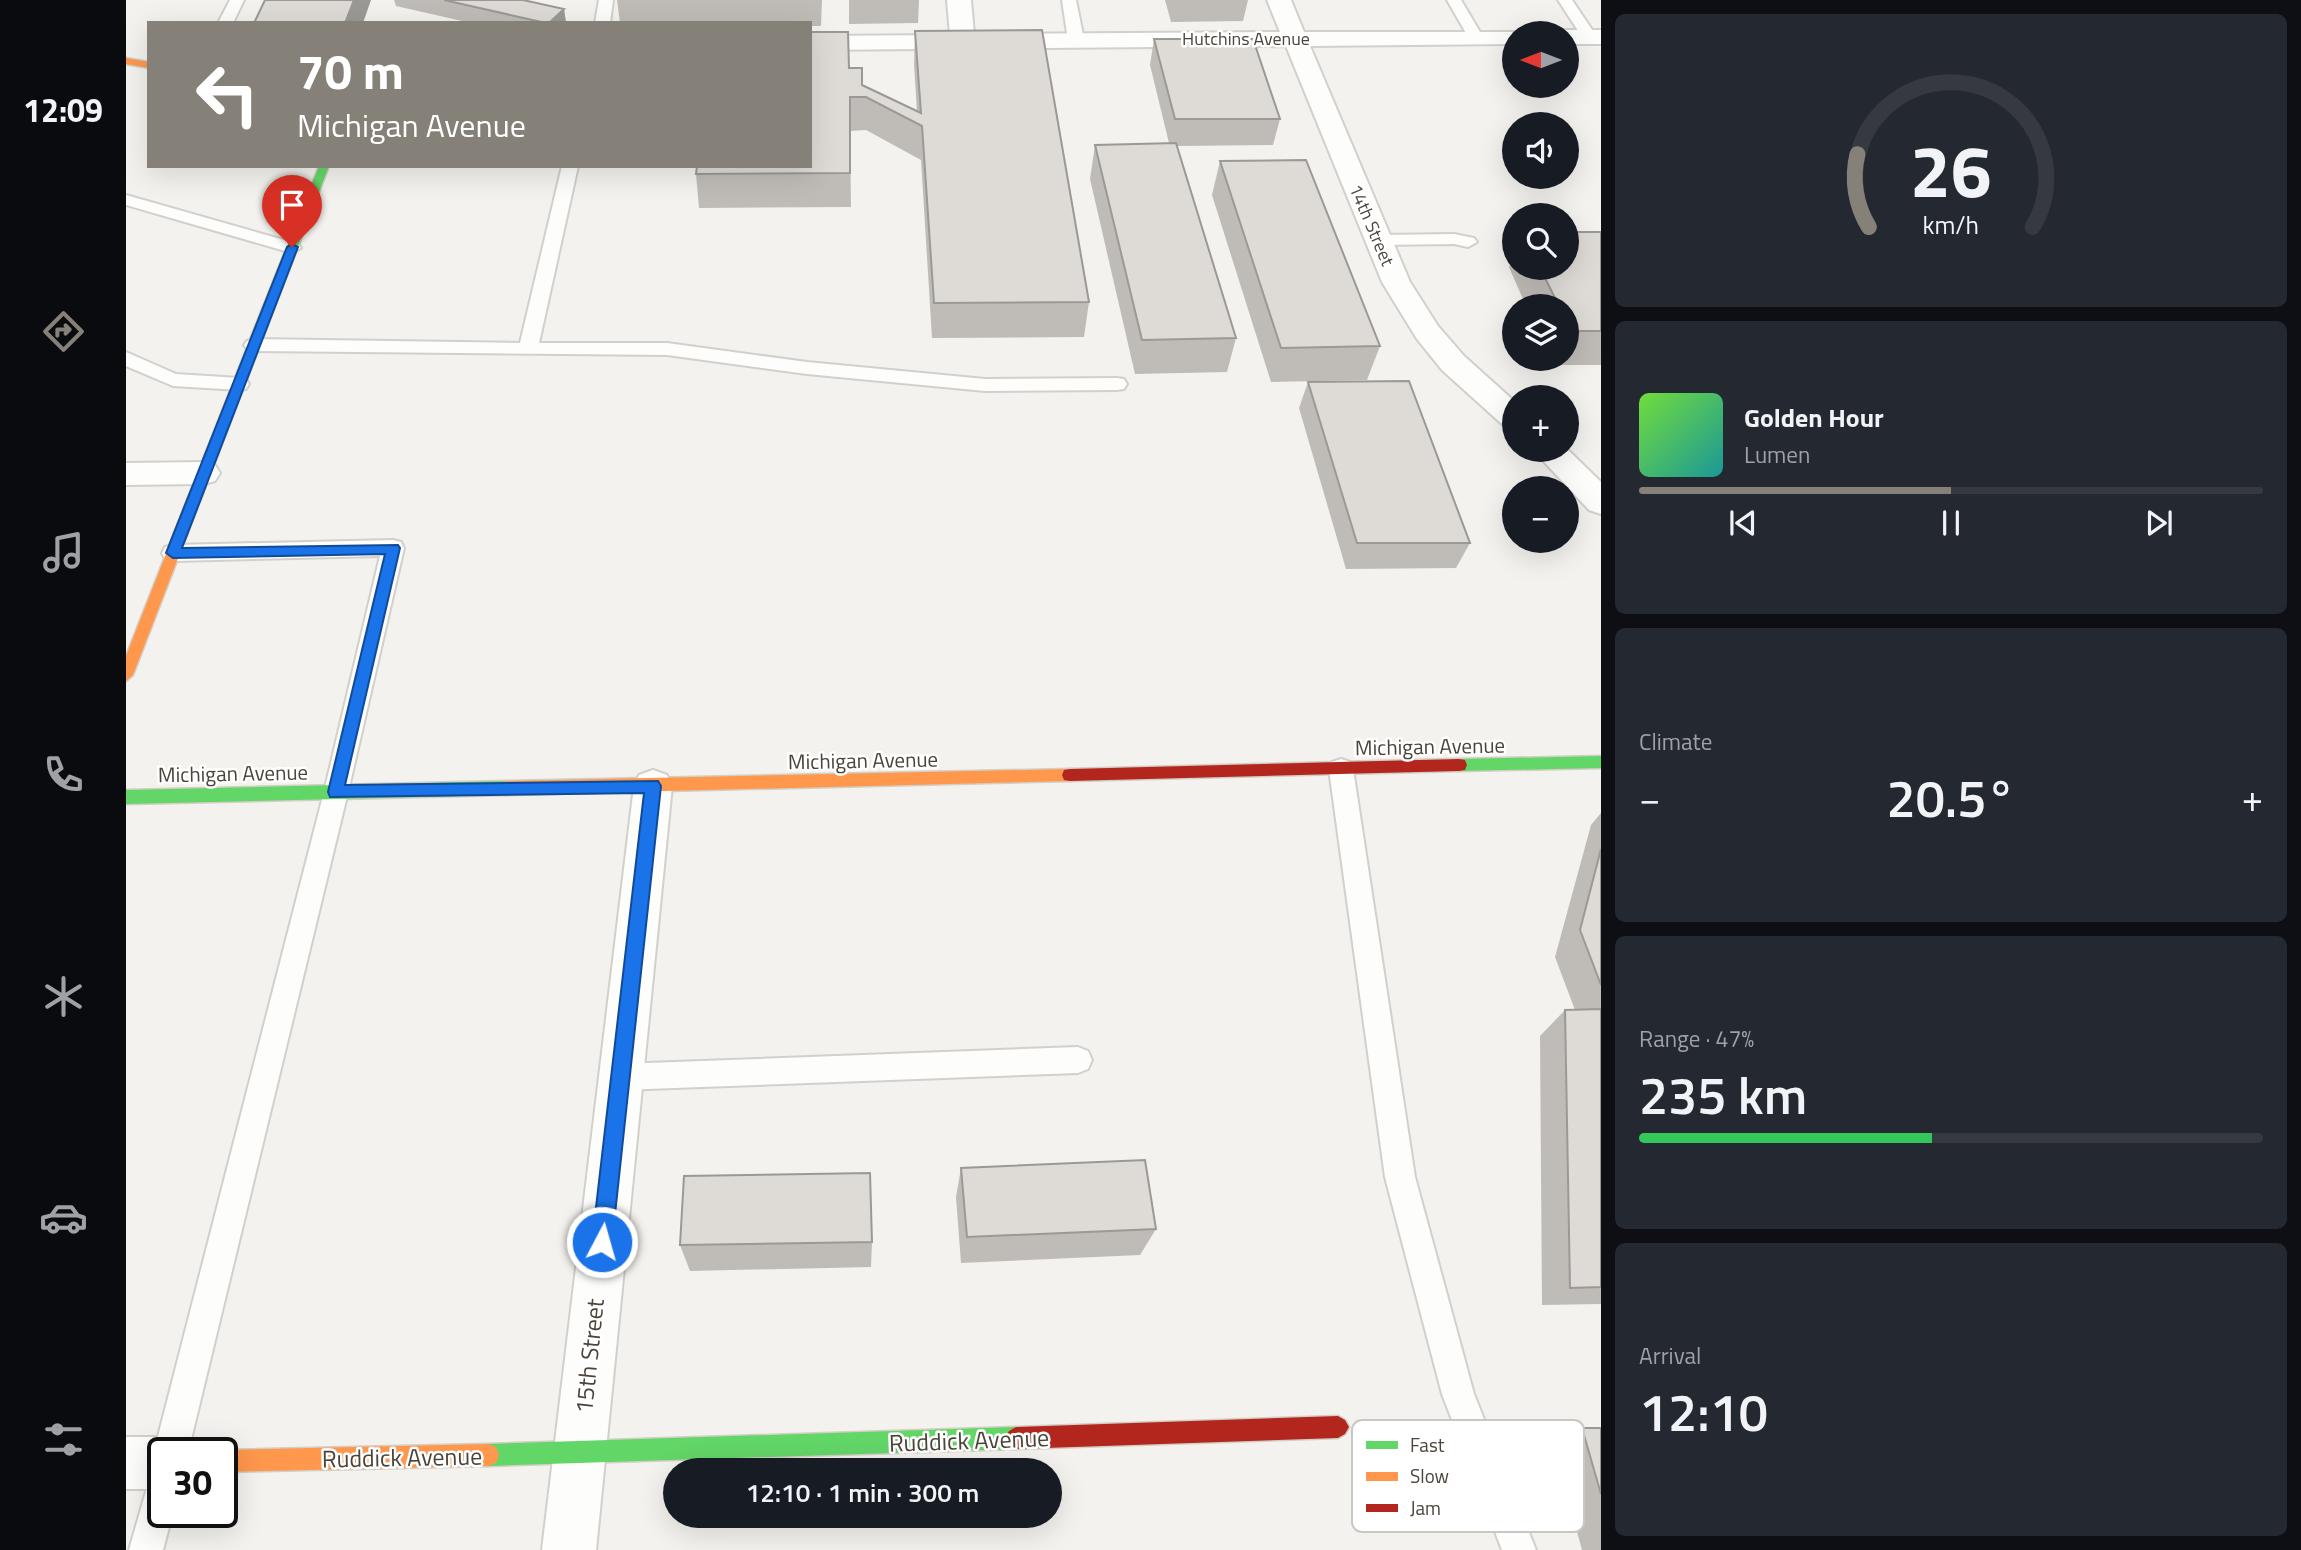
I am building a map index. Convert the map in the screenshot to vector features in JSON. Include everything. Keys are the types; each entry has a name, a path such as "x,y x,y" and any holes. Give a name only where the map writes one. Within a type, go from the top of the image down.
{"street":[{"path":"959,0 963,41"},
{"name":"14th Street","path":"1279,0 1396,282 1427,332 1453,363 1502,407"},
{"name":"Hutchins Avenue","path":"812,43 1502,37"},
{"path":"126,61 147,65"},
{"path":"126,675 321,174"},
{"path":"1561,462 1601,502"},
{"path":"126,474 204,473"},
{"name":"Michigan Avenue","path":"126,797 1601,762"},
{"name":"15th Street","path":"569,1550 653,786"},
{"name":"Ruddick Avenue","path":"238,1461 579,1453 1338,1427"},
{"path":"126,1463 147,1462"}],"lane":[{"path":"226,21 237,0"},
{"path":"602,21 606,0"},
{"path":"1069,0 1076,40"},
{"path":"1454,0 1475,37"},
{"path":"1565,0 1585,37"},
{"path":"528,349 570,168"},
{"path":"126,200 292,247"},
{"path":"1379,240 1454,239 1468,242"},
{"path":"254,345 667,349 807,368 985,385 1118,384"},
{"path":"126,358 173,380 239,384"},
{"path":"173,553 393,548 336,792 175,1437"},
{"path":"1341,769 1399,1177 1458,1394 1468,1420"},
{"path":"620,1077 1078,1060"},
{"path":"146,1550 152,1528"},
{"path":"1512,1532 1519,1550"}],"building":[{"path":"265,0 354,0 346,21 255,21"},
{"path":"444,0 523,0 564,9 551,21 537,21"},
{"path":"1042,30 1089,302 934,303 922,126 866,97 850,97 850,173 696,174 697,168 812,168 812,32 848,32 849,68 862,68 862,85 921,113 915,31"},
{"path":"1154,39 1253,39 1280,119 1175,119"},
{"path":"1176,143 1236,338 1142,340 1095,145"},
{"path":"1306,160 1380,346 1281,348 1220,161"},
{"path":"1579,232 1601,232 1601,331 1579,331 1579,294 1553,294 1546,280 1579,280"},
{"path":"1409,381 1470,543 1357,543 1308,382"},
{"path":"1601,849 1601,985 1580,930"},
{"path":"1601,1009 1601,1287 1570,1288 1565,1010"},
{"path":"1145,1160 1156,1229 967,1237 961,1168"},
{"path":"870,1173 872,1242 680,1245 684,1176"},
{"path":"1584,1428 1601,1428 1601,1494 1584,1435"}],"traffic: fast":[{"path":"261,327 323,168"},
{"path":"1459,765 1601,762"},
{"path":"126,797 506,788"},
{"path":"488,1455 1016,1438"}],"traffic: slow":[{"path":"126,61 147,65"},
{"path":"126,675 261,327"},
{"path":"506,788 1070,775"},
{"path":"238,1461 488,1455"}],"traffic: jam":[{"path":"1070,775 1459,765"},
{"path":"1016,1438 1338,1427"}],"route":[{"path":"292,247 173,553 393,548 336,792 653,786 602,1242"}]}
